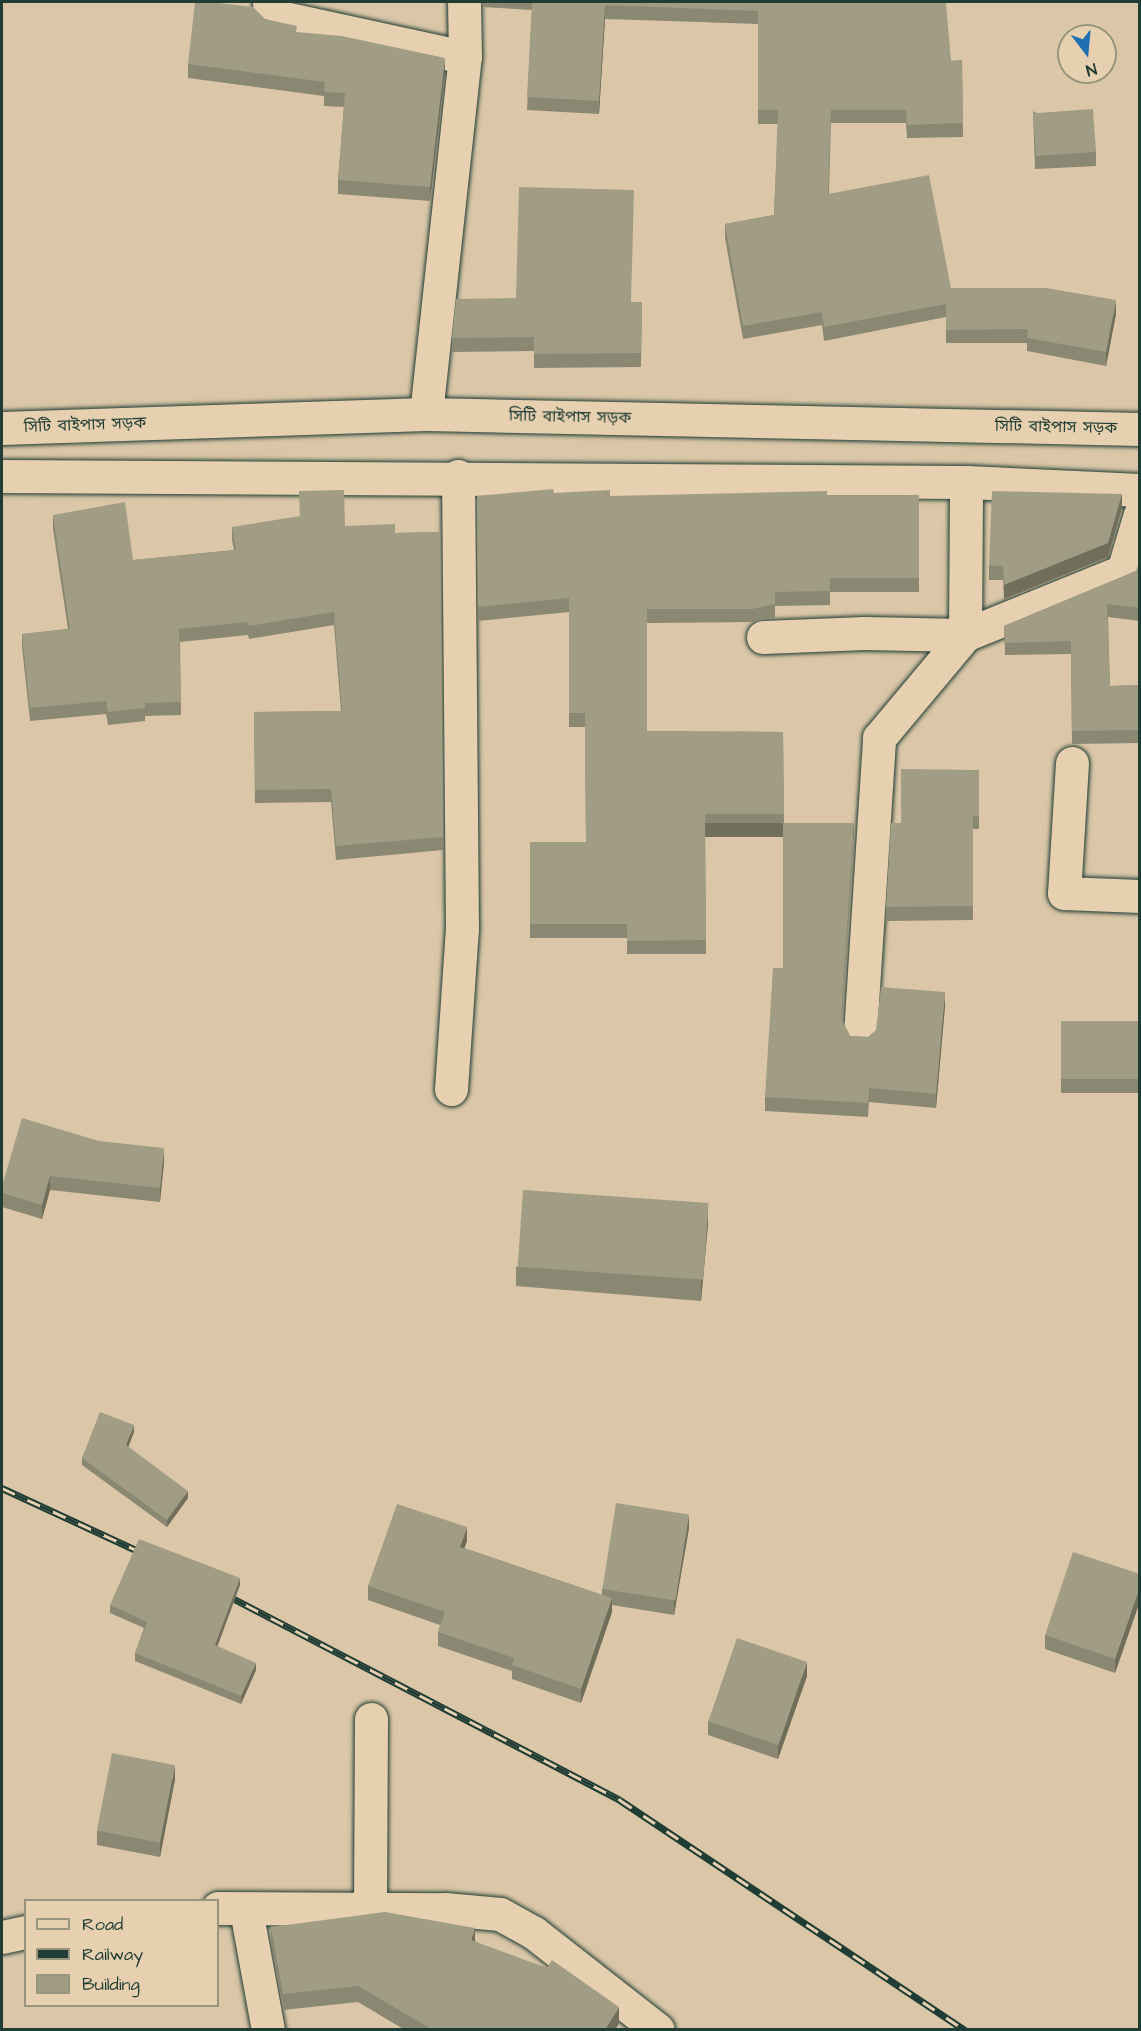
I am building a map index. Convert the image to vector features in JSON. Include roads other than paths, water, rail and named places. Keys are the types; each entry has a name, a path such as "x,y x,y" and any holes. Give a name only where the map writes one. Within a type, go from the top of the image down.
{"street":[{"path":"269,2 270,15 465,57"},
{"path":"426,414 465,57 464,2"},
{"name":"সিটি বাইপাস সড়ক","path":"2,428 426,414 1140,429"},
{"path":"2,476 458,476 966,482 1140,490"},
{"path":"451,1089 462,928 458,476"},
{"path":"860,1034 879,738 965,635 966,482"},
{"path":"763,637 864,633 965,635 1123,571 1140,514"},
{"path":"1072,763 1064,893 1140,896"},
{"path":"370,1909 371,1719"},
{"path":"268,2030 232,1909 370,1909 500,1914 534,1934 641,2025"},
{"path":"2,1937 24,1932"}],"railway":[{"path":"2,1488 149,1556"},
{"path":"221,1592 620,1800 965,2030"}]}
